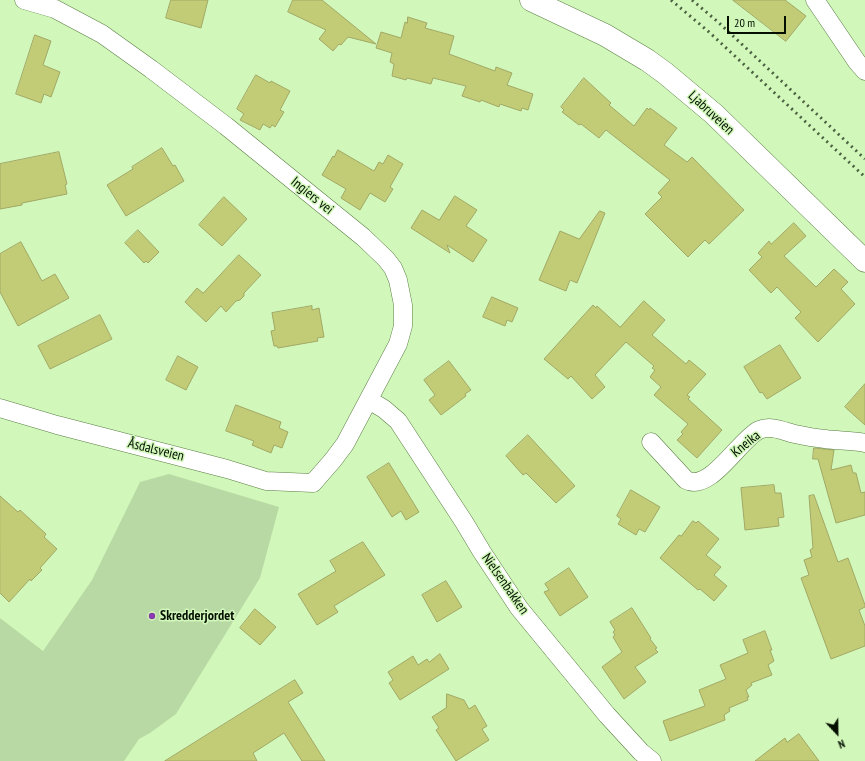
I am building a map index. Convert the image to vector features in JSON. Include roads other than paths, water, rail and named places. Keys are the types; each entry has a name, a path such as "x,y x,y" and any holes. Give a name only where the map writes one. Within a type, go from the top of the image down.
{"street":[{"name":"Ingiers vei","path":"24,0 55,9 102,34 142,62 226,126 363,237 386,259 393,268 400,287 403,305 403,326 398,344 345,444 314,483"},
{"name":"Ljabruveien","path":"531,0 605,34 665,72 714,114 865,261"},
{"path":"815,0 857,62 865,71"},
{"name":"Nielsenbakken","path":"369,400 384,409 398,421 519,608 608,715 641,752 652,761"},
{"name":"Åsdalsveien","path":"0,408 227,469 266,481 314,483"},
{"name":"Kneika","path":"651,442 686,480 696,483 706,479 715,472 741,444 758,430 768,428 778,429 794,434 825,439 865,443"}],"railway":[{"path":"671,0 709,32 865,177"},
{"path":"692,0 718,22 865,159"}],"place":[{"name":"Skredderjordet","path":"152,616"}]}
